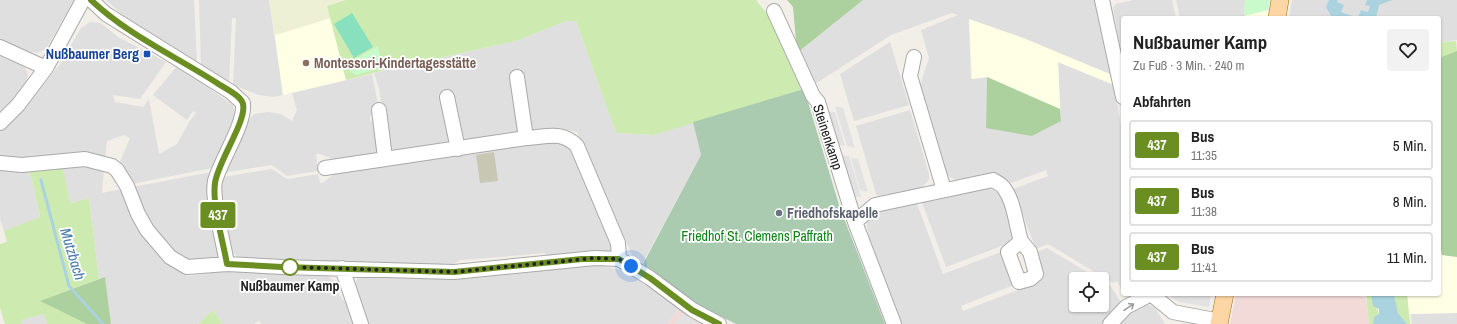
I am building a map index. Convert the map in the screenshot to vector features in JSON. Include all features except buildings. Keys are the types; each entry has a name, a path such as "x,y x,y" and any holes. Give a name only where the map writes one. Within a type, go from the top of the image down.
{"main road":[{"path":"1277,16 1280,0"},
{"path":"1220,322 1225,296"}],"street":[{"path":"0,123 18,105 46,68 82,0"},
{"path":"91,0 106,14 151,44 219,85 240,99 243,103 242,120 225,155 215,182 215,198 227,264"},
{"path":"1105,1 1121,86"},
{"name":"Steinenkamp","path":"774,11 813,96 818,102 855,222 894,324"},
{"path":"0,47 46,68"},
{"path":"914,57 910,76 944,190"},
{"path":"517,77 526,138"},
{"path":"447,97 458,149"},
{"path":"378,110 385,158"},
{"path":"325,168 526,138 558,136 569,138 577,146 618,243 619,259"},
{"path":"0,163 22,165 85,159 105,163 117,170 122,177 142,222 170,257 187,267 227,264 454,272 588,259 619,259 650,278 692,310 719,324"},
{"path":"855,222 875,205 993,180 1002,186 1011,204 1021,241"},
{"path":"342,268 361,324"},
{"path":"1110,324 1126,307 1147,296"},
{"path":"1153,296 1173,312 1220,322"}],"shaded area":[{"path":"0,0 74,0 46,49 37,53 21,50 0,38"},
{"path":"106,0 194,0 197,63 126,18"},
{"path":"199,0 269,0 283,95 274,97 259,95 233,85 236,18 232,18 229,83 201,66"},
{"path":"269,0 346,0 327,6 331,18 275,35"},
{"path":"863,0 1094,0 1112,75 1023,38 969,19 971,79 987,77 986,128 1061,121 1058,62 1114,85 1121,126 1121,287 1117,281 1113,283 1109,281 1109,272 1095,272 1048,244 1036,249 1013,189 1048,176 1046,170 1011,183 996,176 986,174 957,180 951,178 945,173 920,85 929,58 921,30 958,15 952,13 891,35 812,86 797,53"},
{"path":"1133,0 1172,0 1176,16 1121,16 1120,45 1113,8 1116,4"},
{"path":"1176,0 1245,0 1244,16 1180,16"},
{"path":"1292,0 1457,0 1457,40 1441,42 1441,16 1289,16"},
{"path":"1268,10 1267,16 1244,16"},
{"path":"331,18 346,80 283,95 275,35"},
{"path":"969,19 1023,38 1112,75 1114,85 1058,62 1060,109 987,77 972,79"},
{"path":"566,21 576,21 616,133 654,135 693,122 701,155 641,266 634,259 577,132 560,128 397,151 391,150 387,146 379,89 374,73 516,41"},
{"path":"90,22 101,23 118,37 166,62 140,99 113,95 115,102 143,107 149,99 159,154 177,144 189,122 196,113 193,111 187,120 153,95 177,66 211,87 210,89 233,105 236,119 212,168 132,184 119,164 130,138 124,135 107,141 105,159 0,161 0,131 27,106 60,64 81,28"},
{"path":"890,42 909,105 854,121 840,74"},
{"path":"0,52 23,64 28,74 27,79 18,94 0,113"},
{"path":"372,74 378,104 373,114 370,116 370,121 374,122 377,153 335,160 320,154 316,154 318,171 287,176 272,165 228,172 225,170 249,120 254,114 268,112 281,114 292,121 297,110 292,93"},
{"path":"835,106 843,108 855,148 847,146"},
{"path":"910,110 929,174 929,180 921,188 878,196 876,194 856,126"},
{"path":"826,111 835,112 845,146 836,144"},
{"path":"556,140 569,146 613,241 612,249 608,252 546,257 545,253 460,260 452,265 241,259 234,254 232,250 221,195 223,177 272,169 287,179 318,174 320,183 324,182 337,172"},
{"path":"494,152 498,181 480,183 476,155"},
{"path":"839,155 849,156 861,196 852,198"},
{"path":"851,158 858,159 868,192 860,190"},
{"path":"0,165 27,168 32,180 40,218 4,231 0,219"},
{"path":"83,165 104,169 102,193 122,189 165,261 178,271 188,276 227,271 325,274 333,280 339,295 347,304 355,324 262,324 259,321 254,324 223,324 213,310 198,324 111,324 105,278 99,279 89,198 70,203 64,176 63,168"},
{"path":"211,172 220,256 218,259 200,263 180,259 148,221 133,187"},
{"path":"987,188 994,190 1001,196 1016,235 1010,243 946,267 921,200"},
{"path":"916,201 943,274 1004,251 1016,284 961,306 963,311 1034,284 1042,276 1043,270 1037,252 1047,248 1087,272 1069,272 1069,312 1109,312 1109,284 1122,304 1101,324 902,324 868,234 867,222 872,212"},
{"path":"1441,254 1457,257 1457,313 1409,314 1407,296 1441,296"},
{"path":"598,265 625,271 679,308 668,324 367,324 354,285 357,279 363,276 463,279"},
{"path":"1211,296 1209,307 1179,302 1171,297"},
{"path":"1236,296 1358,296 1366,298 1369,324 1230,324"},
{"path":"1147,304 1154,307 1165,324 1115,324 1126,312"},
{"path":"679,308 705,324 668,324"},
{"path":"1457,313 1457,324 1412,324 1411,314"},
{"path":"44,314 47,324 22,324 21,320"},
{"path":"682,314 701,324 675,324"}],"green space":[{"path":"346,0 756,0 777,26 804,89 654,135 616,133 576,21 566,21 516,41 346,80 327,6"},
{"path":"787,0 863,0 797,53 793,7"},
{"path":"1245,0 1270,0 1268,10 1244,16"},
{"path":"352,13 373,47 354,58 334,24"},
{"path":"1456,41 1457,51 1441,57 1441,42"},
{"path":"378,46 382,67 357,75 350,72 348,63"},
{"path":"1457,51 1457,257 1442,255 1441,249 1441,57"},
{"path":"987,77 1060,109 1061,121 1032,136 986,128"},
{"name":"Friedhof St. Clemens Paffrath","path":"804,89 840,208 885,324 736,324 698,305 643,264 701,155 693,122"},
{"path":"27,168 39,170 63,168 70,203 89,198 99,279 41,301 87,324 47,324 44,314 21,320 22,324 5,324 0,308 0,244 7,242 4,231 40,217 32,180"},
{"path":"105,277 111,324 87,324 40,301"},
{"path":"1366,296 1372,296 1379,314 1374,317 1373,324 1369,324"},
{"path":"1394,296 1407,296 1410,324 1407,324 1398,313"},
{"path":"213,310 223,324 198,324"}],"water":[{"path":"1329,0 1338,0 1337,2 1344,5 1341,12 1352,16 1331,16 1326,7"},
{"path":"1367,0 1392,0 1379,5 1376,16 1359,16 1361,10 1368,12 1370,6 1365,5"},
{"path":"1371,296 1394,296 1398,313 1407,324 1373,324 1374,317 1379,314 1379,309 1373,306"}],"waterway":[{"name":"Mutzbach","path":"41,180 69,286 103,324"}],"bus line":[{"name":"437","path":"91,0 106,14 151,44 207,77 240,99 243,103 242,120 234,134 215,182 215,198 227,264 454,272 582,259 619,259 650,278 692,310 719,324"}],"place":[{"name":"Nußbaumer Berg","path":"147,54"},
{"name":"Montessori-Kindertagesstätte","path":"306,63"},
{"name":"Friedhofskapelle","path":"779,213"},
{"name":"Nußbaumer Kamp","path":"290,267"}],"route":[{"path":"290,267 454,272 595,258 619,259 631,266"}]}
